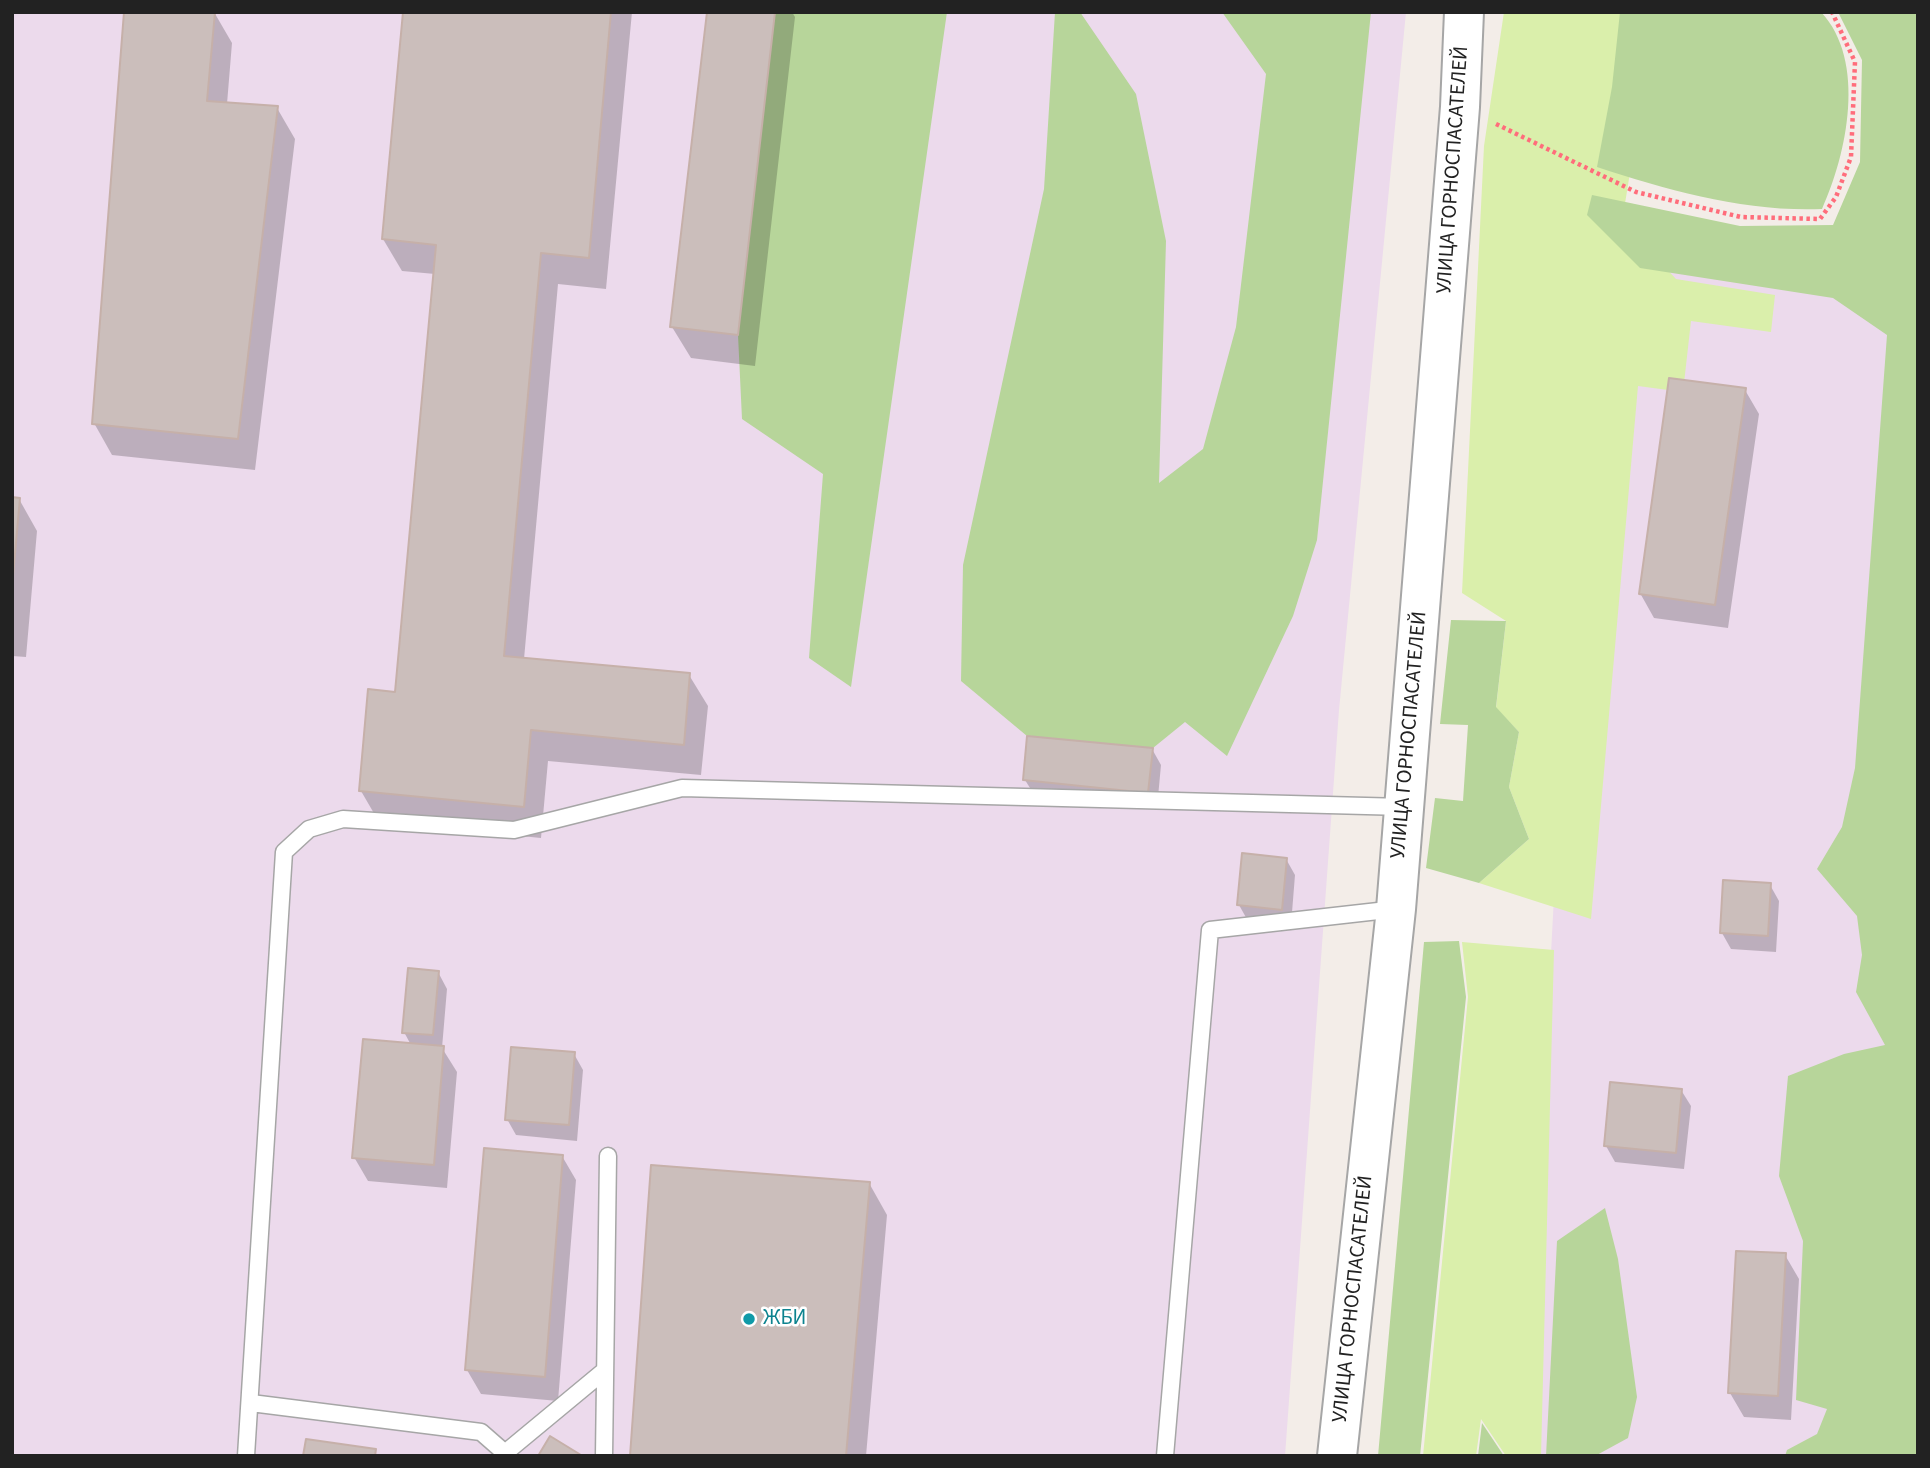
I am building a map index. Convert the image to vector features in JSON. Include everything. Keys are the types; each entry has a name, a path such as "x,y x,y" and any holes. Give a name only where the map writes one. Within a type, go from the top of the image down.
{"street":[{"name":"УЛИЦА ГОРНОСПАСАТЕЛЕЙ","path":"1337,1456 1396,909 1460,107 1464,12"}],"lane":[{"path":"246,1456 284,852 309,829 342,819 514,830 682,788 1404,807"},
{"path":"1165,1456 1210,930 1396,909"},
{"path":"604,1456 608,1156"},
{"path":"251,1403 481,1432 504,1454 604,1371"}],"path":[{"path":"1460,107 1636,192 1741,217 1820,219 1836,197 1851,158 1855,62 1832,12"}],"shaded area":[{"path":"12,12 1406,12 1339,710 1285,1456 12,1456"},
{"path":"1589,245 1918,305 1886,1073 1833,1456 1524,1456"}],"green space":[{"path":"775,12 947,12 851,687 809,658 823,474 742,419 738,335"},
{"path":"1055,12 1080,12 1136,94 1166,241 1159,483 1203,449 1236,327 1266,74 1222,12 1371,12 1317,540 1293,616 1227,756 1185,722 1153,748 1027,736 961,681 963,565 1044,189"},
{"path":"1504,12 1656,12 1622,222 1676,279 1775,295 1771,332 1691,321 1683,392 1638,386 1591,919 1479,883 1529,839 1509,787 1519,732 1496,708 1506,621 1462,593 1484,146"},
{"path":"1620,12 1821,12 1835,32 1844,56 1848,81 1845,135 1839,162 1822,209 1765,207 1708,198 1597,167 1612,87"},
{"path":"1838,12 1918,12 1918,1456 1785,1456 1787,1450 1817,1434 1827,1409 1796,1400 1803,1241 1779,1176 1788,1076 1844,1054 1885,1045 1856,992 1862,955 1857,916 1817,869 1842,827 1855,768 1887,335 1833,298 1640,268 1587,215 1592,195 1740,226 1833,225 1860,162 1862,60"},
{"path":"1451,620 1506,621 1496,707 1519,732 1509,787 1529,839 1479,883 1426,868 1435,798 1463,801 1468,725 1440,724"},
{"path":"1459,941 1466,997 1420,1456 1378,1456 1424,942"},
{"path":"1462,942 1554,950 1541,1456 1506,1456 1481,1419 1476,1456 1423,1456 1468,997"},
{"path":"1605,1208 1618,1259 1637,1397 1628,1438 1595,1456 1546,1456 1557,1241"},
{"path":"1482,1423 1504,1456 1478,1456"}],"building":[{"path":"124,12 215,12 207,101 278,106 238,439 92,424"},
{"path":"403,12 611,12 589,258 541,253 504,656 690,673 684,745 531,730 524,807 359,791 368,689 395,692 436,245 382,239"},
{"path":"707,12 775,12 738,335 670,327"},
{"path":"1669,378 1746,388 1715,605 1639,594"},
{"path":"12,497 20,498 12,587"},
{"path":"1027,736 1153,748 1148,793 1023,780"},
{"path":"1242,853 1287,858 1282,910 1237,905"},
{"path":"1723,880 1771,883 1768,936 1720,933"},
{"path":"408,968 439,971 433,1035 402,1033"},
{"path":"363,1039 444,1046 434,1165 352,1158"},
{"path":"511,1047 575,1052 569,1125 505,1120"},
{"path":"1610,1082 1682,1089 1676,1153 1604,1146"},
{"path":"484,1148 563,1155 545,1377 465,1370"},
{"name":"ЖБИ","path":"651,1165 870,1182 846,1456 630,1456"},
{"path":"1736,1251 1786,1253 1778,1396 1728,1393"},
{"path":"550,1436 581,1455 538,1456"},
{"path":"306,1439 376,1449 375,1456 303,1456"}],"place":[{"name":"ЖБИ","path":"749,1319"}]}
